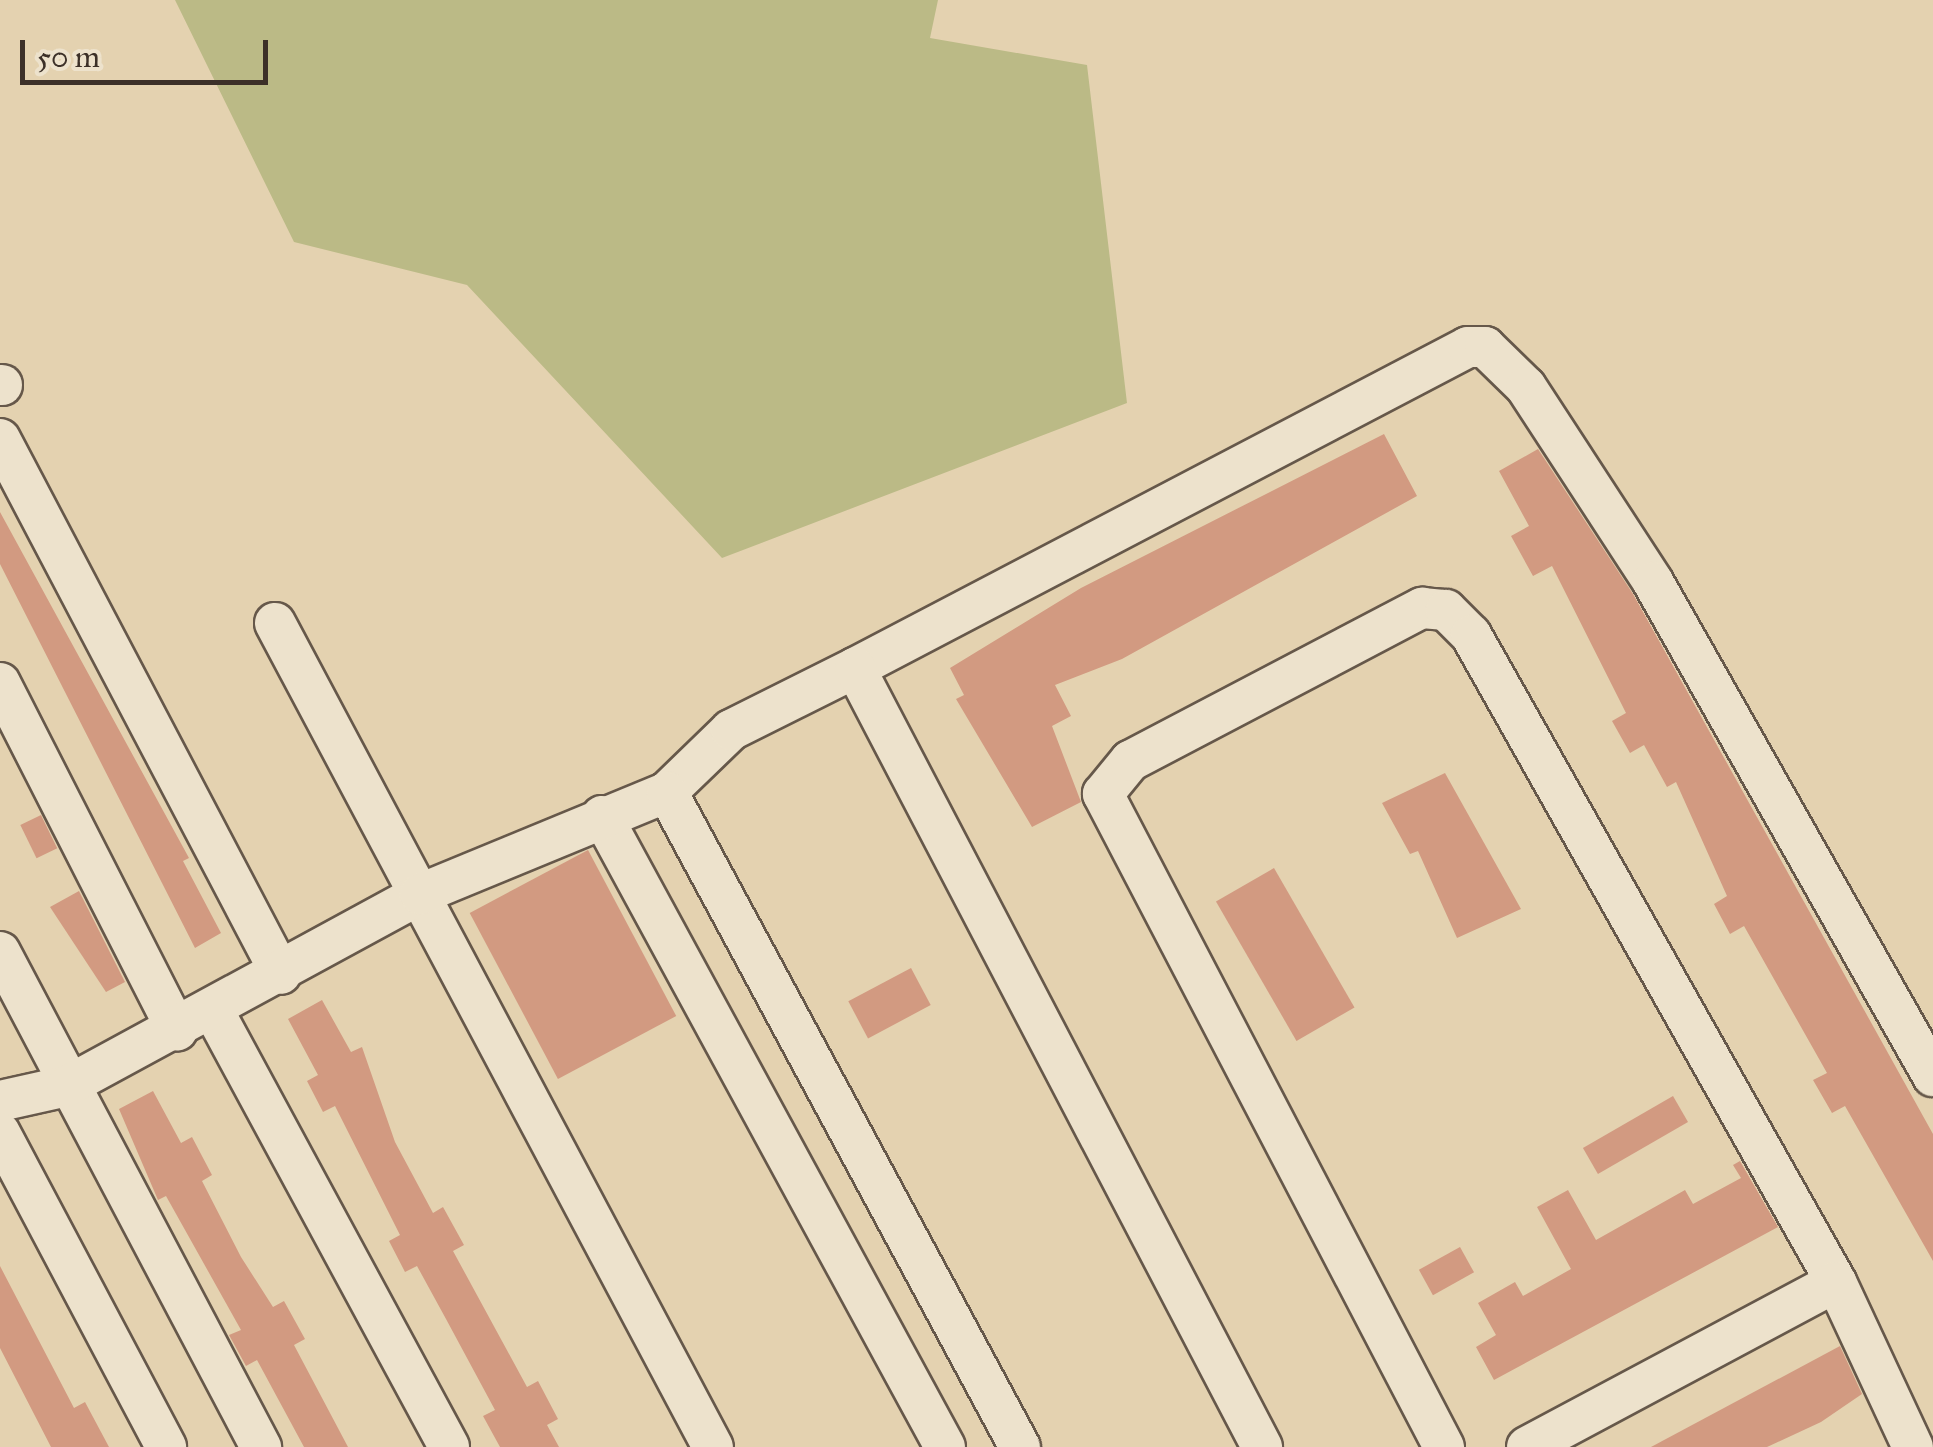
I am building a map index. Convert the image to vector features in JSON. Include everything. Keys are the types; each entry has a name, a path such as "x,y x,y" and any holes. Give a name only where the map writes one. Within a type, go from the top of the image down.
{"street":[{"path":"0,1102 67,1086 214,1012 420,894 667,792 732,730 1468,348 1485,346 1510,365 1654,582 1933,1076"},
{"path":"0,439 282,974"},
{"path":"1444,1447 1103,794 1130,761 1394,618 1446,610 1471,635 1836,1282 1914,1447 1933,1437"},
{"path":"275,624 713,1447"},
{"path":"855,668 1262,1447"},
{"path":"0,683 177,1031"},
{"path":"667,792 1020,1447"},
{"path":"602,816 945,1447"},
{"path":"0,952 67,1086 261,1447"},
{"path":"214,1012 449,1447"},
{"path":"0,1132 166,1447"},
{"path":"1527,1447 1836,1282"},
{"path":"886,1336 943,1301"}],"shaded area":[{"path":"175,0 938,0 930,38 1087,65 1127,403 722,558 467,285 294,242"}],"building":[{"path":"1384,434 1417,496 1122,659 1055,685 1071,716 1052,726 1081,802 1032,827 956,699 964,695 950,668 1081,588"},
{"path":"1538,449 1633,594 1933,1134 1933,1261 1845,1106 1832,1113 1813,1080 1827,1073 1744,926 1730,934 1714,904 1727,896 1676,782 1667,787 1644,745 1630,753 1612,721 1626,713 1552,566 1533,576 1511,536 1529,526 1499,471"},
{"path":"0,512 189,858 183,861 221,933 195,948 0,564"},
{"path":"1445,773 1521,909 1457,938 1418,851 1410,854 1382,803"},
{"path":"41,815 57,848 37,858 20,825"},
{"path":"588,850 676,1016 558,1079 470,913"},
{"path":"1274,868 1354,1007 1296,1041 1216,902"},
{"path":"79,891 125,982 106,992 50,907"},
{"path":"911,968 931,1005 868,1038 848,1001"},
{"path":"322,1000 351,1052 362,1047 395,1142 433,1213 443,1207 464,1245 453,1251 527,1387 538,1381 558,1419 547,1425 559,1447 500,1447 483,1416 495,1410 446,1319 417,1266 405,1272 389,1241 400,1235 335,1106 323,1112 307,1081 318,1075 288,1019"},
{"path":"153,1091 181,1143 192,1137 212,1175 202,1181 241,1257 273,1307 284,1301 305,1339 294,1345 348,1447 304,1447 257,1360 246,1366 229,1335 241,1330 166,1196 158,1200 119,1109"},
{"path":"1673,1096 1688,1122 1598,1174 1583,1148"},
{"path":"1740,1161 1778,1227 1494,1380 1476,1347 1496,1335 1478,1303 1515,1282 1523,1296 1571,1269 1537,1207 1568,1190 1596,1240 1685,1190 1693,1204 1741,1178 1733,1165"},
{"path":"1460,1247 1474,1272 1433,1295 1419,1270"},
{"path":"0,1266 74,1408 85,1402 109,1447 51,1447 0,1348"},
{"path":"1840,1346 1862,1394 1821,1422 1767,1447 1651,1447"}]}
